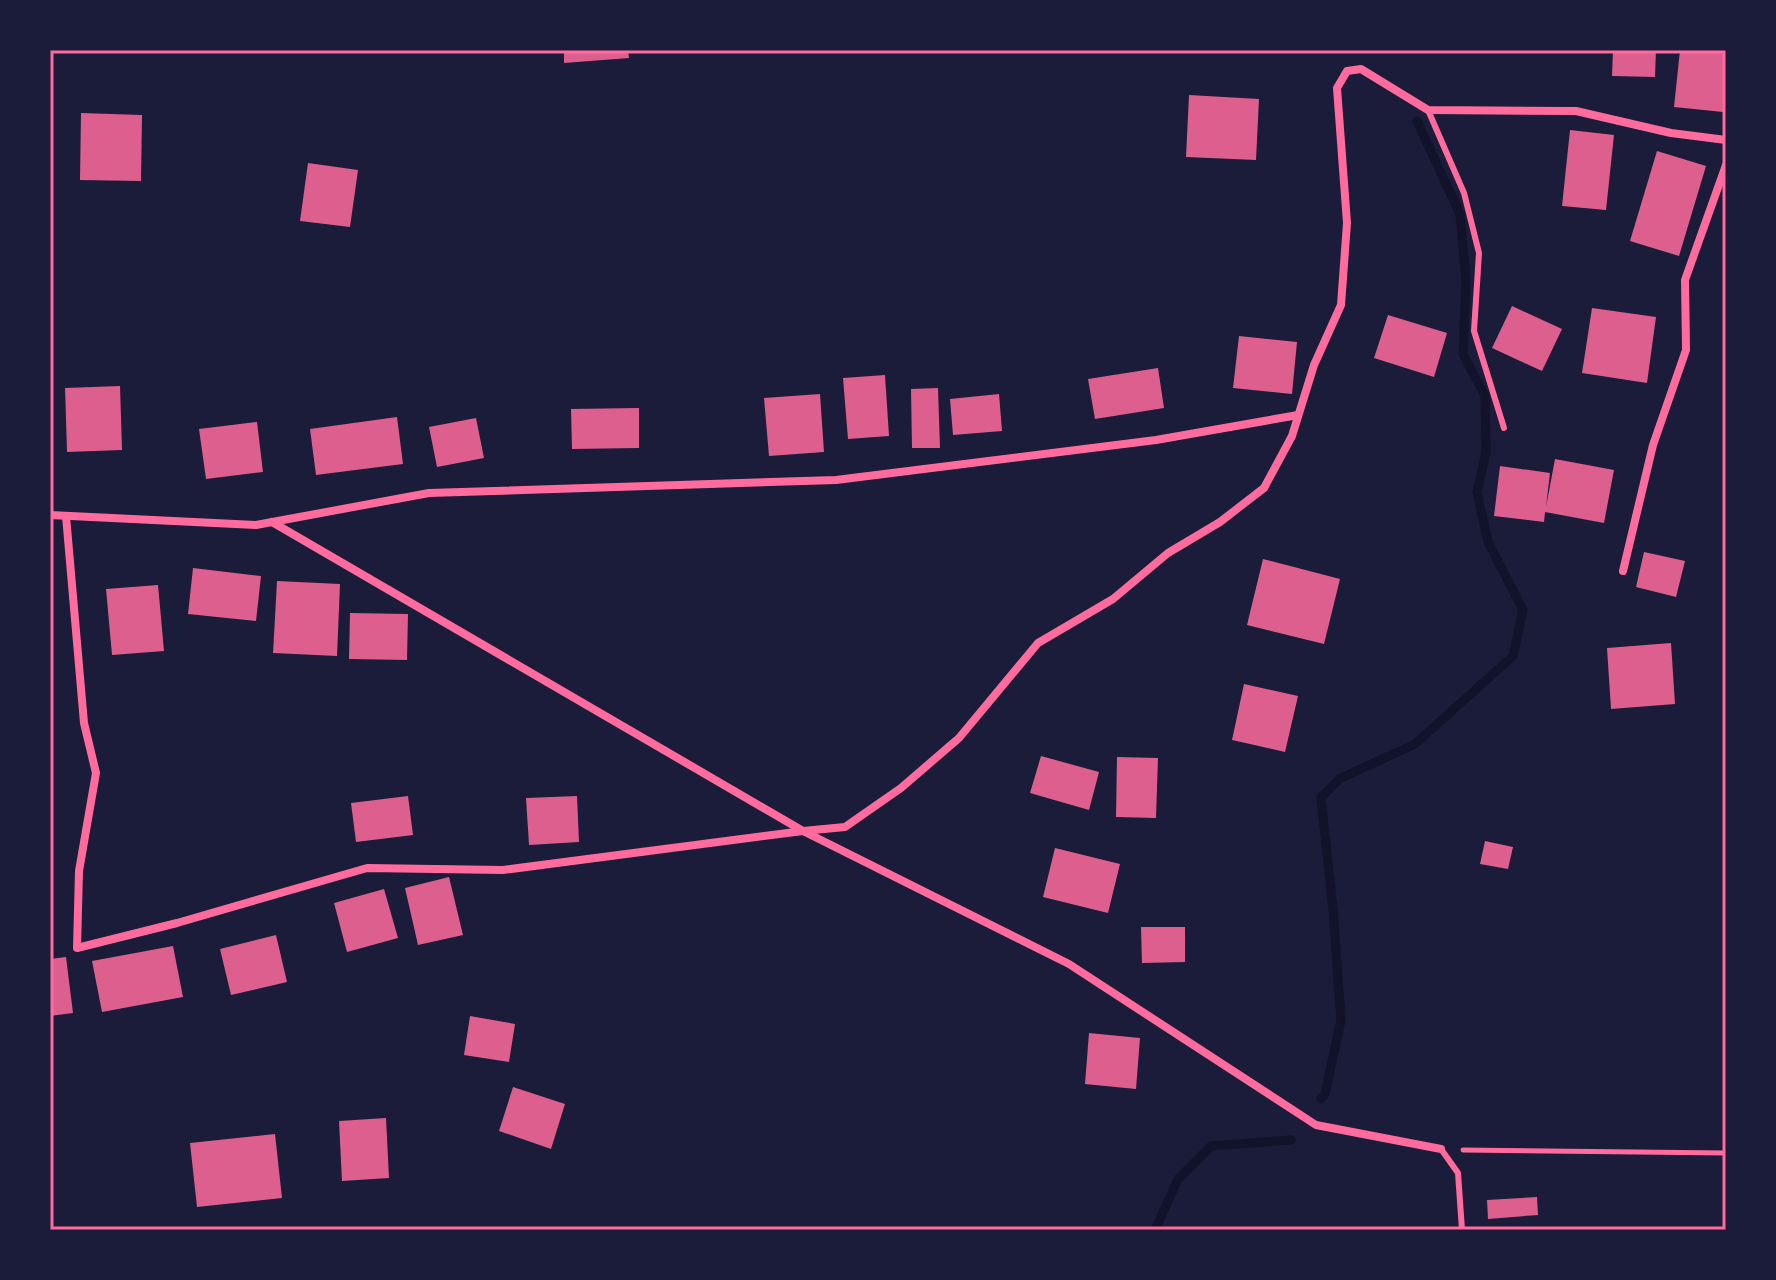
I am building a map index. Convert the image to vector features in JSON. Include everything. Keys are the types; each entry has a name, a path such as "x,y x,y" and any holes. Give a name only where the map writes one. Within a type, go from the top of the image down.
{"street":[{"path":"66,516 84,723 96,773 79,871 77,948 177,923 367,868 503,870 845,827 901,788 959,738 1038,643 1113,599 1168,553 1220,522 1264,488 1292,436 1314,365 1341,305 1347,223 1337,88 1347,71 1361,69 1428,110 1576,111 1671,133 1726,140"},
{"path":"1623,571 1653,445 1686,350 1685,280 1726,165"},
{"path":"50,515 256,525 429,493 836,480 1156,440 1298,415"},
{"path":"272,522 803,831 1069,964 1316,1125 1441,1149"}],"lane":[{"path":"1428,110 1464,193 1479,253 1474,331 1504,428"},
{"path":"1441,1149 1458,1173 1462,1230"}],"path":[{"path":"1441,1149 1726,1153"}],"building":[{"path":"564,50 628,50 629,58 564,63"},
{"path":"1613,50 1656,50 1655,77 1612,76"},
{"path":"1680,50 1726,50 1723,112 1674,107"},
{"path":"1189,95 1259,99 1256,160 1186,157"},
{"path":"81,113 142,115 141,181 80,180"},
{"path":"1570,130 1614,135 1606,210 1562,206"},
{"path":"1657,151 1706,166 1679,256 1630,241"},
{"path":"308,163 358,170 350,227 300,221"},
{"path":"1512,306 1562,329 1542,371 1492,348"},
{"path":"1592,308 1656,317 1647,383 1582,373"},
{"path":"1388,315 1447,333 1434,377 1374,358"},
{"path":"1239,336 1297,342 1292,394 1233,388"},
{"path":"1158,368 1164,408 1095,419 1088,379"},
{"path":"885,375 889,436 848,439 843,378"},
{"path":"120,386 122,450 67,452 65,388"},
{"path":"938,388 940,448 912,448 911,389"},
{"path":"820,394 824,452 769,456 764,398"},
{"path":"999,394 1002,431 953,435 950,399"},
{"path":"639,408 639,448 572,449 571,409"},
{"path":"397,417 403,464 316,475 310,429"},
{"path":"476,418 484,458 437,467 429,427"},
{"path":"257,422 263,472 206,479 199,429"},
{"path":"1555,459 1614,470 1604,523 1545,512 1544,522 1494,516 1500,466 1550,473 1546,507"},
{"path":"1644,552 1685,561 1676,597 1636,587"},
{"path":"1263,559 1340,579 1324,644 1247,625"},
{"path":"193,568 261,576 256,621 188,614"},
{"path":"277,581 340,584 337,656 273,653"},
{"path":"158,585 164,651 112,655 106,589"},
{"path":"350,613 408,614 407,660 349,659"},
{"path":"1671,643 1675,704 1611,709 1607,648"},
{"path":"1244,684 1298,696 1285,752 1232,740"},
{"path":"1041,756 1099,772 1089,810 1030,793"},
{"path":"1117,757 1158,758 1156,818 1116,817"},
{"path":"408,796 413,835 356,842 351,803"},
{"path":"577,796 579,842 529,845 526,798"},
{"path":"1485,841 1513,847 1508,869 1480,864"},
{"path":"1055,848 1120,864 1108,913 1043,897"},
{"path":"449,877 463,935 418,945 405,888"},
{"path":"384,889 398,938 347,952 334,903"},
{"path":"1141,927 1185,927 1185,962 1142,963"},
{"path":"276,935 287,982 231,995 220,949"},
{"path":"173,946 183,997 102,1012 92,961"},
{"path":"66,957 73,1013 50,1016 50,959"},
{"path":"470,1016 515,1024 509,1062 464,1055"},
{"path":"1089,1033 1140,1038 1136,1089 1085,1084"},
{"path":"513,1087 565,1104 551,1149 499,1131"},
{"path":"386,1118 389,1178 342,1181 339,1121"},
{"path":"275,1134 282,1198 197,1207 190,1143"},
{"path":"1537,1197 1538,1215 1488,1219 1487,1200"}],"waterway":[{"path":"1321,1099 1325,1094 1341,1020 1321,798 1339,779 1415,744 1513,656 1523,610 1488,542 1477,492 1486,453 1485,396 1463,354 1466,280 1460,214 1417,121"},
{"path":"1155,1230 1178,1179 1211,1146 1291,1140"}]}
